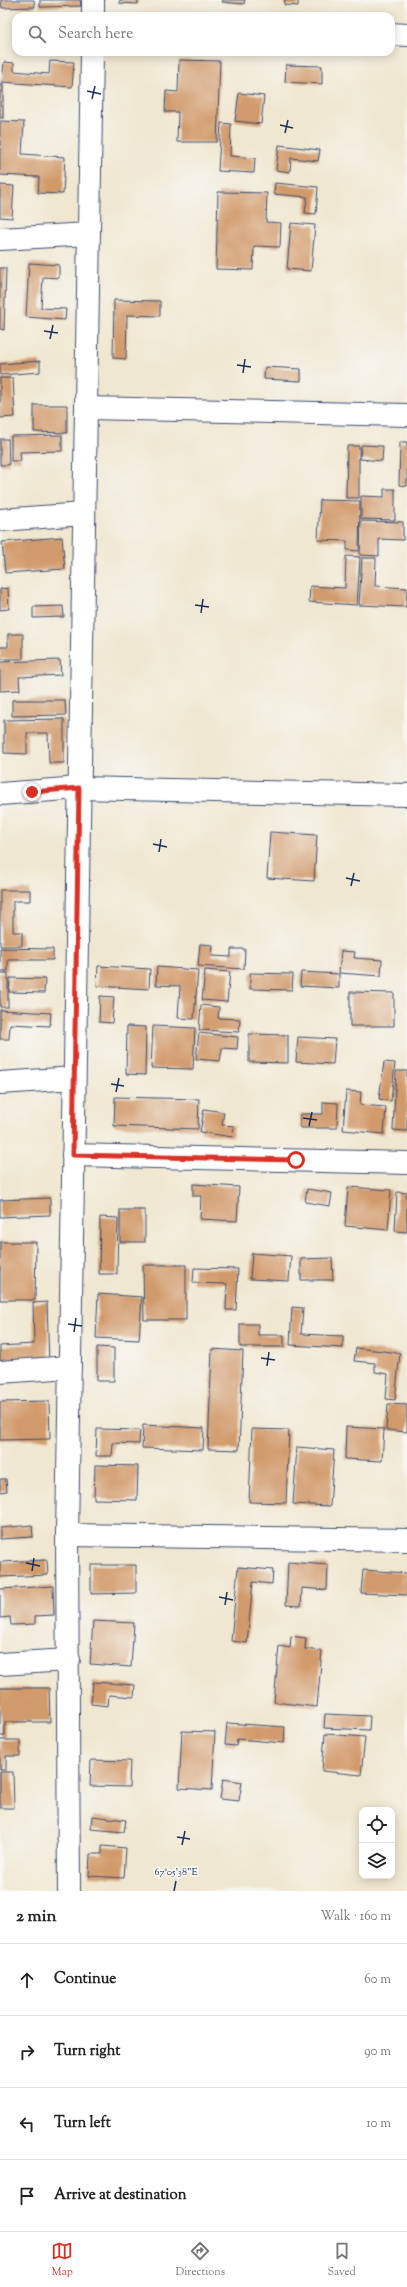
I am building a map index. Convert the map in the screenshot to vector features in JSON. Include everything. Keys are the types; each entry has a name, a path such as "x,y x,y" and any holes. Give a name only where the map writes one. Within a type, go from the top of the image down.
{"street":[{"path":"93,0 93,12"},
{"path":"395,34 407,35"},
{"path":"69,1891 68,1535 70,1367 92,56"},
{"path":"0,239 89,234"},
{"path":"86,408 407,415"},
{"path":"0,520 84,514"},
{"path":"0,794 79,788 407,795"},
{"path":"0,1083 74,1078"},
{"path":"73,1155 407,1163"},
{"path":"0,1372 70,1367"},
{"path":"68,1535 407,1540"},
{"path":"0,1664 69,1660"}],"building":[{"path":"1,0 34,0 35,7 2,8"},
{"path":"40,0 80,0 81,6 40,7"},
{"path":"120,0 138,0 138,4 119,3"},
{"path":"223,0 245,0 244,4 222,2"},
{"path":"285,0 298,0 298,6 284,5"},
{"path":"179,60 220,61 217,142 177,142 178,112 165,112 166,91 178,92"},
{"path":"50,61 74,62 72,87 2,82 4,62 14,63 14,71 49,74"},
{"path":"286,65 322,66 322,84 285,82"},
{"path":"0,84 3,84 3,118 0,118"},
{"path":"239,93 264,96 261,124 235,121"},
{"path":"0,121 24,122 22,154 65,157 63,194 38,193 39,177 0,175"},
{"path":"221,123 231,124 230,156 255,158 254,173 218,171"},
{"path":"279,145 320,150 318,161 291,158 290,172 276,170"},
{"path":"275,183 318,187 316,214 305,213 307,197 274,194"},
{"path":"0,185 14,186 12,218 0,217"},
{"path":"218,192 267,193 266,222 281,223 280,247 254,246 253,270 216,269"},
{"path":"291,223 315,225 311,271 287,269"},
{"path":"29,263 59,265 59,278 43,277 41,308 66,309 65,320 26,317"},
{"path":"0,268 6,268 4,330 0,329"},
{"path":"114,300 160,301 160,316 127,315 126,359 113,358"},
{"path":"40,361 40,372 0,375 0,364"},
{"path":"265,367 301,369 301,381 264,379"},
{"path":"0,378 13,378 15,417 0,418"},
{"path":"34,405 67,405 67,433 34,432"},
{"path":"62,435 62,451 20,452 21,461 11,461 11,436"},
{"path":"0,439 8,439 9,465 0,465"},
{"path":"400,442 407,442 407,486 399,485"},
{"path":"361,445 383,446 382,461 360,459"},
{"path":"347,446 359,446 359,498 346,498"},
{"path":"384,489 395,489 395,520 361,519 361,496 384,497"},
{"path":"320,500 360,501 359,551 347,550 347,541 318,540"},
{"path":"361,521 403,522 403,540 379,539 379,556 360,555"},
{"path":"62,537 65,569 5,573 2,542"},
{"path":"346,556 360,557 357,605 309,602 310,586 345,588"},
{"path":"362,558 376,558 375,586 407,588 406,607 359,605"},
{"path":"8,588 9,609 0,610 0,589"},
{"path":"63,606 64,617 33,618 33,607"},
{"path":"8,634 23,634 23,659 0,659 0,647 8,647"},
{"path":"60,660 61,675 19,677 20,690 0,691 0,662"},
{"path":"12,700 65,700 66,715 12,716"},
{"path":"64,719 64,763 49,763 48,733 27,733 27,754 4,753 4,720"},
{"path":"270,832 317,835 314,881 267,878"},
{"path":"0,890 30,890 30,901 13,901 13,932 22,932 22,946 0,946"},
{"path":"200,944 213,945 212,956 231,957 231,949 245,949 244,969 198,966"},
{"path":"0,948 53,949 53,960 8,960 8,971 0,971"},
{"path":"341,951 355,952 354,958 382,960 381,976 339,973"},
{"path":"98,966 150,969 149,989 97,986"},
{"path":"157,967 198,970 194,1019 178,1018 180,986 156,985"},
{"path":"205,970 230,972 227,1002 202,1000"},
{"path":"301,972 339,974 339,988 300,986"},
{"path":"0,973 8,973 8,1007 0,1007"},
{"path":"250,973 293,974 292,990 250,989"},
{"path":"10,978 45,979 44,993 9,992"},
{"path":"350,992 394,993 394,1026 350,1026"},
{"path":"100,996 114,997 112,1023 99,1022"},
{"path":"201,1005 219,1007 218,1018 240,1019 239,1032 199,1030"},
{"path":"0,1010 51,1013 50,1026 10,1024 9,1039 0,1039"},
{"path":"127,1026 146,1027 145,1075 126,1074"},
{"path":"153,1026 195,1028 193,1069 151,1068"},
{"path":"199,1033 238,1037 237,1049 222,1048 220,1061 196,1059"},
{"path":"249,1034 288,1035 288,1063 249,1062"},
{"path":"298,1037 335,1039 333,1064 296,1062"},
{"path":"384,1062 395,1063 391,1101 379,1099"},
{"path":"396,1071 407,1071 407,1131 393,1130"},
{"path":"346,1091 361,1092 360,1105 386,1107 384,1134 343,1130"},
{"path":"115,1097 199,1099 198,1129 114,1126"},
{"path":"323,1102 338,1103 337,1128 300,1128 300,1114 323,1114"},
{"path":"204,1109 224,1112 222,1125 234,1126 232,1137 200,1132"},
{"path":"193,1184 239,1187 237,1221 200,1219 201,1196 193,1196"},
{"path":"348,1187 391,1190 388,1230 345,1226"},
{"path":"307,1189 332,1193 330,1206 305,1202"},
{"path":"397,1192 407,1193 407,1232 395,1231"},
{"path":"50,1198 50,1215 0,1217 0,1200"},
{"path":"120,1210 145,1210 145,1242 120,1242"},
{"path":"100,1217 118,1218 117,1274 99,1274"},
{"path":"0,1242 36,1242 35,1300 0,1300"},
{"path":"252,1253 291,1256 289,1281 250,1279"},
{"path":"332,1258 333,1280 301,1280 301,1259"},
{"path":"143,1265 186,1265 186,1320 144,1320"},
{"path":"194,1268 238,1269 236,1310 226,1310 227,1284 193,1283"},
{"path":"98,1294 142,1297 139,1340 96,1338"},
{"path":"47,1302 49,1364 0,1366 0,1346 34,1344 33,1303"},
{"path":"292,1307 303,1308 301,1334 343,1336 343,1348 290,1345"},
{"path":"240,1324 258,1324 258,1335 284,1335 284,1347 240,1347"},
{"path":"97,1347 114,1348 114,1381 97,1381"},
{"path":"356,1348 400,1353 395,1400 386,1399 388,1374 375,1372 375,1363 354,1361"},
{"path":"212,1349 243,1351 239,1450 208,1449"},
{"path":"49,1401 50,1439 0,1440 0,1402"},
{"path":"388,1404 407,1405 407,1432 386,1430"},
{"path":"143,1425 204,1428 203,1450 142,1448"},
{"path":"346,1427 384,1429 382,1461 345,1459"},
{"path":"97,1429 140,1430 139,1444 113,1443 112,1456 96,1456"},
{"path":"252,1429 289,1430 286,1503 249,1502"},
{"path":"297,1447 334,1450 330,1506 293,1504"},
{"path":"95,1465 138,1466 137,1500 94,1499"},
{"path":"0,1479 6,1479 7,1491 0,1492"},
{"path":"32,1525 33,1537 0,1539 0,1528"},
{"path":"47,1560 48,1575 0,1577 0,1562"},
{"path":"288,1562 328,1565 327,1590 302,1588 301,1606 286,1605"},
{"path":"91,1565 136,1565 136,1593 91,1594"},
{"path":"238,1567 273,1570 272,1584 253,1582 247,1643 231,1641"},
{"path":"363,1570 407,1573 407,1595 361,1593"},
{"path":"53,1586 54,1615 35,1616 35,1624 11,1625 10,1617 0,1618 0,1589"},
{"path":"93,1621 134,1623 131,1667 90,1664"},
{"path":"291,1636 306,1638 305,1649 322,1651 317,1707 274,1702 279,1646 290,1648"},
{"path":"93,1682 135,1685 134,1697 109,1695 108,1706 91,1704"},
{"path":"0,1688 49,1688 50,1722 5,1722 5,1736 0,1736"},
{"path":"325,1714 370,1716 369,1730 324,1728"},
{"path":"227,1723 285,1727 284,1743 237,1739 236,1746 225,1745"},
{"path":"182,1731 215,1732 212,1790 179,1788"},
{"path":"325,1734 365,1737 361,1775 322,1771"},
{"path":"0,1740 20,1740 20,1756 6,1756 6,1770 0,1770"},
{"path":"91,1760 130,1761 129,1787 90,1786"},
{"path":"0,1772 13,1772 14,1808 0,1808"},
{"path":"223,1779 242,1782 239,1801 220,1799"},
{"path":"92,1816 126,1820 124,1832 91,1829"},
{"path":"102,1846 126,1848 124,1878 89,1876 90,1854 102,1854"}],"route":[{"path":"32,792 79,788 73,1155 296,1160"}]}
